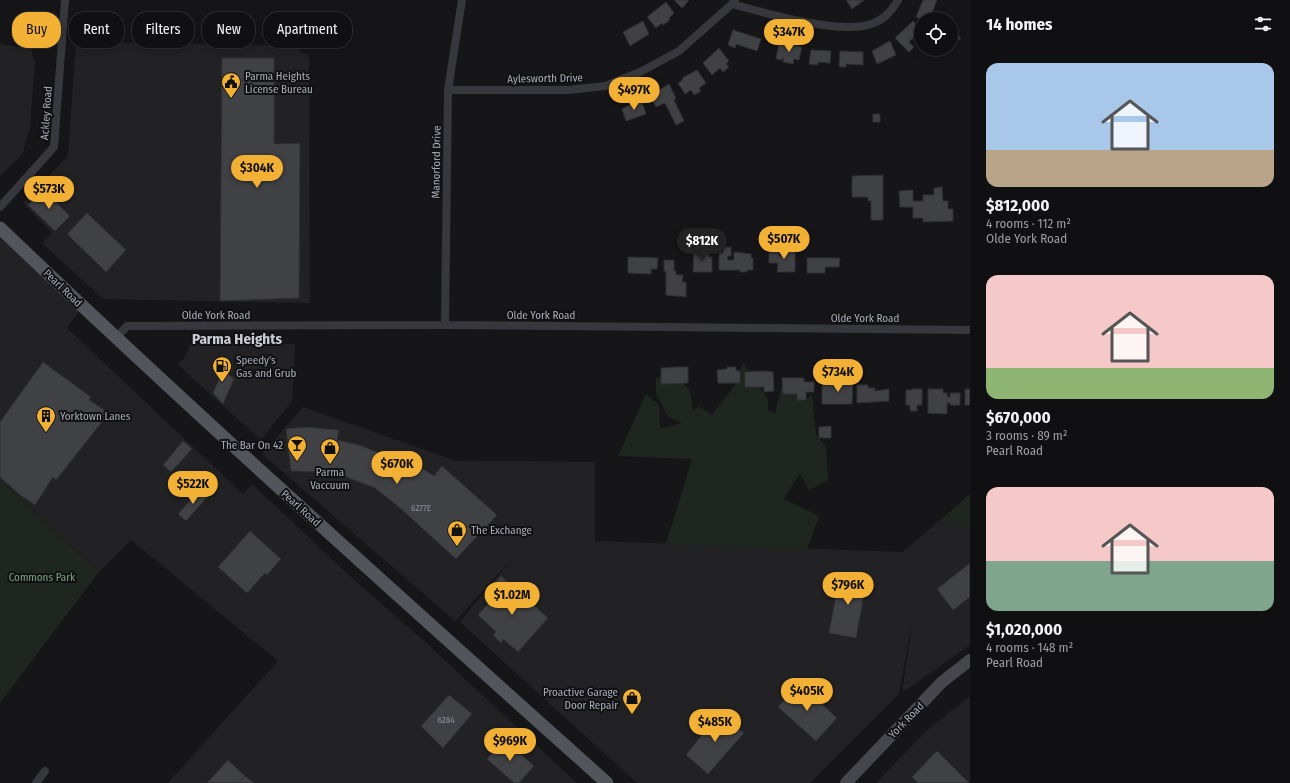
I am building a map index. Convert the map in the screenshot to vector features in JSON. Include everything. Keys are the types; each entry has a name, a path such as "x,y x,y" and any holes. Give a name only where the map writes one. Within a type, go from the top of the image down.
{"main road":[{"name":"Pearl Road","path":"0,228 116,338 288,497 607,783"},
{"name":"York Road","path":"846,783 942,682 970,660"}],"street":[{"name":"Ackley Road","path":"0,208 54,147 65,0"},
{"name":"Manorford Drive","path":"445,325 448,90 462,0"},
{"path":"733,2 803,22 848,26 871,24 892,12 898,0"},
{"name":"Aylesworth Drive","path":"448,90 569,90 604,86 640,72 679,51 733,2"},
{"name":"Olde York Road","path":"116,338 127,326 445,325 970,330"},
{"path":"36,783 45,771"}],"shaded area":[{"path":"124,43 132,43 132,48 194,48 194,44 202,44 202,48 255,48 255,45 263,45 263,48 295,48 309,56 310,303 103,299 42,243 52,233 23,203 68,156 76,48 124,48"},
{"path":"0,44 12,46 12,48 31,49 35,61 30,127 22,155 0,176"},
{"path":"0,238 81,309 67,328 243,494 252,484 352,578 421,638 577,783 168,783 278,661 131,540 99,572 0,480"},
{"path":"190,344 295,344 292,401 261,440 178,365 187,354"},
{"path":"303,407 456,461 595,462 595,541 902,552 938,522 970,527 970,645 902,693 913,617 899,694 810,783 637,783 460,622 513,558 455,621 262,454"},
{"path":"970,696 970,783 876,783 925,732"}],"green space":[{"path":"743,363 768,400 768,410 775,413 782,385 806,400 812,394 816,435 826,447 828,480 809,490 800,473 784,499 819,516 807,550 666,544 692,459 618,456 646,394 659,405 660,429 682,423 668,417 656,394 656,378 674,373 690,391 693,411 699,406 712,415 735,385"},
{"name":"Commons Park","path":"0,480 99,572 0,703"},
{"path":"970,494 970,527 938,522"}],"building":[{"path":"674,0 689,0 682,8"},
{"path":"846,0 864,0 852,9"},
{"path":"923,0 937,0 932,12 918,12"},
{"path":"666,2 674,13 669,18 670,20 663,25 662,23 656,28 647,17"},
{"path":"643,21 649,34 630,46 623,32"},
{"path":"913,21 914,37 909,42 914,47 909,52 895,38"},
{"path":"733,30 761,39 757,51 736,44 735,48 728,45"},
{"path":"890,41 896,55 877,64 872,51"},
{"path":"779,43 802,47 799,60 794,59 793,64 783,62 784,57 782,60 776,59"},
{"path":"719,48 729,61 726,64 729,67 723,72 720,68 712,75 703,63"},
{"path":"811,50 831,51 830,63 818,62 818,65 809,64"},
{"path":"840,51 863,52 863,65 846,64 846,67 839,67"},
{"path":"222,58 274,58 274,144 300,143 299,298 220,301"},
{"path":"697,70 706,83 699,88 701,91 694,95 691,90 685,94 678,83 683,80 682,78"},
{"path":"669,84 676,98 674,100 684,121 676,125 665,103 656,107 650,96"},
{"path":"641,99 646,114 626,121 622,109"},
{"path":"873,114 880,114 880,122 873,122"},
{"path":"883,175 883,220 871,220 871,201 868,201 868,197 852,197 852,176"},
{"path":"942,187 943,201 948,201 948,209 953,209 953,221 923,222 923,218 913,218 913,207 900,207 899,191 913,190 913,201 923,201 923,195 934,195 934,188"},
{"path":"43,190 70,216 55,231 28,205"},
{"path":"87,213 126,250 106,272 67,234"},
{"path":"723,247 731,247 731,256 728,256 727,260 734,260 734,252 751,254 751,258 753,258 753,270 740,272 740,270 719,270 719,253 723,253"},
{"path":"782,248 795,248 795,272 777,272 778,263 769,263 769,252 779,252 779,256 782,256"},
{"path":"694,251 709,251 709,257 712,257 712,272 693,272"},
{"path":"628,257 658,258 657,269 651,269 651,274 628,273"},
{"path":"807,258 840,258 839,267 825,267 825,273 807,273"},
{"path":"664,260 674,260 674,271 676,271 676,275 683,275 682,282 686,282 686,297 666,295 666,271 664,271"},
{"name":"Yorktown Lanes","path":"43,362 91,397 89,400 109,413 56,480 53,477 35,505 20,495 0,477 0,422"},
{"path":"688,367 688,383 661,384 661,368"},
{"path":"727,367 736,367 736,371 740,371 740,383 718,383 717,370 727,369"},
{"path":"223,370 234,379 223,404 213,393"},
{"path":"745,372 773,372 774,391 764,392 764,387 745,387"},
{"path":"782,378 804,378 804,382 814,382 814,392 806,392 806,400 797,400 797,394 783,394"},
{"path":"842,380 853,380 852,404 822,404 822,382 842,382"},
{"path":"857,385 868,385 868,388 875,388 875,391 889,389 889,401 857,403"},
{"path":"922,389 922,405 917,405 917,411 910,411 910,405 906,405 906,390"},
{"path":"928,389 943,389 943,393 947,393 947,397 950,397 950,393 960,393 960,405 950,405 950,403 947,403 947,414 928,413"},
{"path":"965,389 970,389 970,405 965,405"},
{"path":"831,426 831,438 819,438 819,427"},
{"path":"305,427 339,430 337,440 359,445 392,458 397,452 434,476 442,466 497,515 456,559 399,507 375,488 344,476 325,472 291,471 286,429"},
{"path":"183,441 192,449 171,472 163,465"},
{"path":"200,489 208,496 186,521 178,514"},
{"path":"250,531 281,559 267,575 265,573 247,593 218,567"},
{"path":"970,563 970,597 953,610 937,589"},
{"path":"840,573 867,578 856,638 829,633"},
{"path":"501,576 548,618 518,652 503,639 501,643 493,635 496,632 478,615 496,595 490,589"},
{"path":"799,683 837,718 816,741 778,707"},
{"path":"449,695 472,714 443,748 421,726"},
{"path":"719,713 744,733 708,774 686,755"},
{"path":"504,739 534,766 519,783 514,783 487,759"},
{"path":"937,751 969,783 918,783 912,777"},
{"path":"228,760 245,776 238,783 207,783"},
{"path":"245,776 254,783 238,783"}],"place":[{"name":"Parma Heights License Bureau","path":"231,99"},
{"name":"Speedy's Gas and Grub","path":"222,383"},
{"name":"Yorktown Lanes","path":"46,433"},
{"name":"The Bar On 42","path":"297,462"},
{"name":"Parma Vaccuum","path":"330,465"},
{"name":"The Exchange","path":"457,547"},
{"name":"Proactive Garage Door Repair","path":"632,715"}],"district":[{"name":"Parma Heights","path":"237,339"}]}
